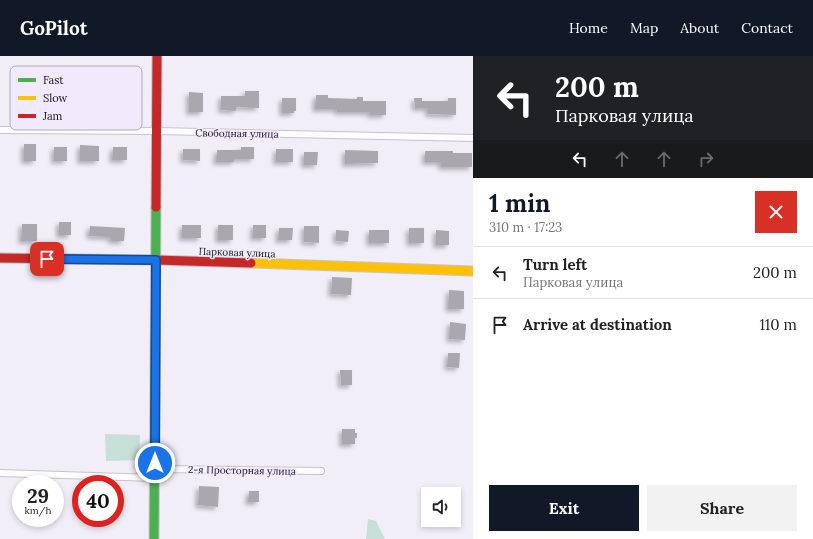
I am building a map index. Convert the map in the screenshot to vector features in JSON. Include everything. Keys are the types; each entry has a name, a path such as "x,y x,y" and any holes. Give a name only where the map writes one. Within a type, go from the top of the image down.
{"street":[{"path":"154,539 157,56"},
{"name":"Свободная улица","path":"0,130 157,131 473,138"},
{"name":"Парковая улица","path":"0,258 156,260 473,271"},
{"name":"2-я Просторная улица","path":"155,478 164,469 321,471"},
{"path":"0,473 155,478"}],"green space":[{"path":"105,434 140,435 139,460 106,461"},
{"path":"368,519 376,521 385,539 366,539"}],"building":[{"path":"245,91 259,91 259,108 236,107 236,111 221,110 221,96 245,96"},
{"path":"189,92 203,93 203,112 189,112"},
{"path":"316,95 328,95 328,98 357,99 357,97 363,97 363,101 386,101 386,115 370,115 370,112 337,112 337,109 315,109"},
{"path":"282,98 296,98 296,111 294,111 294,113 282,113"},
{"path":"414,98 422,98 422,101 448,101 448,98 456,98 456,115 428,114 428,108 415,108"},
{"path":"24,144 36,144 36,161 24,161"},
{"path":"80,145 99,146 99,161 80,161"},
{"path":"54,147 67,147 67,161 54,161"},
{"path":"113,147 127,147 127,160 112,160"},
{"path":"241,147 254,147 254,159 235,159 234,162 216,162 217,150 241,150"},
{"path":"183,149 200,149 200,161 183,160"},
{"path":"276,149 293,149 293,162 276,162"},
{"path":"345,150 378,151 378,163 345,164"},
{"path":"425,151 472,153 472,167 441,167 441,162 425,162"},
{"path":"304,152 318,152 317,165 304,165"},
{"path":"59,222 71,222 71,235 59,235"},
{"path":"22,224 37,224 37,241 21,241"},
{"path":"182,225 201,225 201,238 182,238"},
{"path":"218,225 233,225 233,240 218,240"},
{"path":"253,225 266,225 266,238 253,238"},
{"path":"90,226 125,228 124,241 111,241 111,237 89,236"},
{"path":"304,226 319,226 319,243 304,242"},
{"path":"279,228 293,228 292,240 278,240"},
{"path":"409,228 424,228 424,243 409,243"},
{"path":"336,230 349,231 348,242 336,241"},
{"path":"369,230 389,230 389,243 369,243"},
{"path":"436,230 449,231 449,245 436,245"},
{"path":"332,277 352,278 351,295 331,294"},
{"path":"449,290 464,291 464,309 448,309"},
{"path":"450,322 466,324 465,340 449,339"},
{"path":"448,353 460,353 459,368 447,367"},
{"path":"340,370 352,370 352,385 341,385"},
{"path":"342,429 355,429 357,438 355,438 355,444 342,444"},
{"path":"199,486 219,487 218,507 198,505"},
{"path":"249,491 259,491 259,502 248,502"}],"traffic: fast":[{"path":"154,539 156,207"}],"traffic: slow":[{"path":"251,263 473,271"}],"traffic: jam":[{"path":"156,207 157,56"},
{"path":"0,258 251,263"}],"route":[{"path":"47,259 156,260 155,463"}]}
